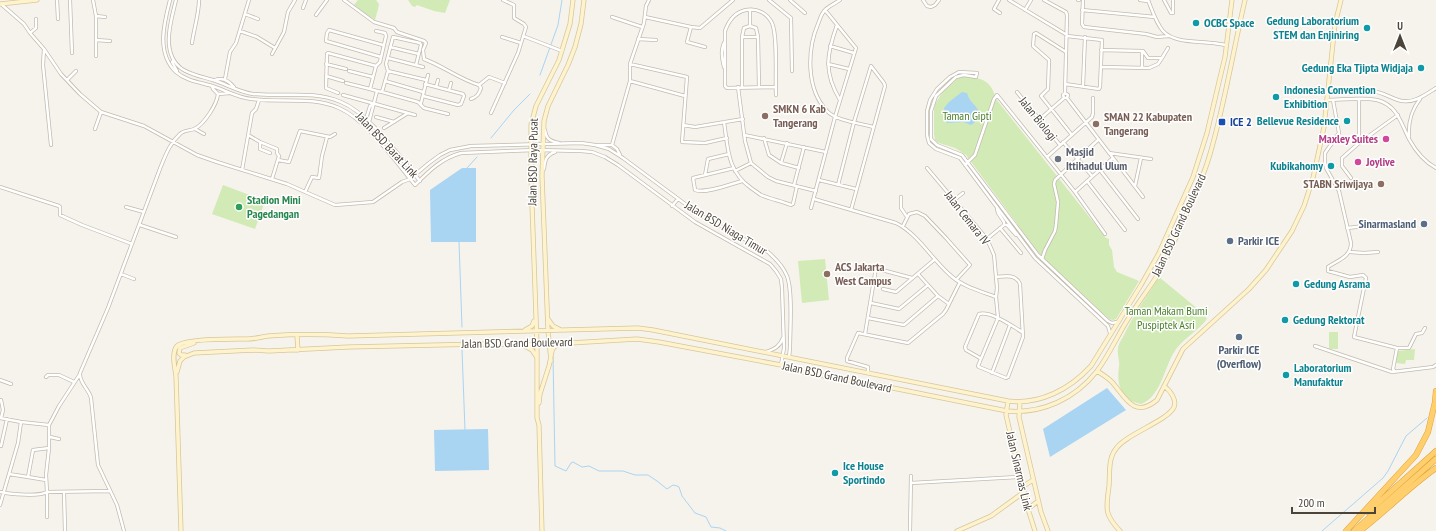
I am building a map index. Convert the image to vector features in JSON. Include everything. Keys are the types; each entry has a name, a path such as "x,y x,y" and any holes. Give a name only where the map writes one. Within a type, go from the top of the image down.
{"highway":[{"path":"1434,406 1436,391"},
{"path":"1346,531 1416,455 1428,432 1436,398"},
{"path":"1346,531 1436,451"},
{"path":"1354,531 1436,459"},
{"path":"1360,531 1375,520 1436,467"}],"main road":[{"path":"0,4 37,0"},
{"name":"Jalan BSD Raya Pusat","path":"539,425 536,385 537,345 535,318 531,125 536,106 553,74 562,51 570,24 573,0"},
{"name":"Jalan BSD Raya Pusat","path":"550,361 542,176 544,121 548,106 575,47 581,24 584,0"},
{"name":"Jalan BSD Grand Boulevard","path":"176,376 174,355 178,345 181,343 203,340 324,335 348,336 638,328 782,355 1008,401 1020,402 1037,400 1062,390 1082,376 1091,366 1162,248 1179,212 1202,152 1219,82 1232,0"},
{"name":"Jalan BSD Grand Boulevard","path":"188,355 194,353 253,350 269,351 482,344 537,345 637,339 651,340 781,365 806,373 873,384 1007,410 1019,412 1039,409 1058,402 1076,391 1097,371 1130,316 1161,270 1198,189 1210,155 1228,84 1245,0"},
{"path":"1097,371 1111,381 1121,394 1138,408 1145,408 1157,400 1180,352 1250,289 1266,270 1292,231 1304,206 1313,178 1324,127 1335,24 1341,0"},
{"path":"1219,82 1228,84"},
{"path":"1202,152 1210,155"},
{"path":"522,331 532,326 535,318"},
{"path":"547,318 553,326 563,330"},
{"path":"297,336 298,350"},
{"path":"188,355 181,355 179,353 180,348 203,340"},
{"path":"542,531 539,425 540,394 552,351 557,345 564,343"},
{"path":"522,345 532,350 537,359"},
{"path":"181,531 176,376 178,363 188,355"},
{"path":"788,367 789,357"},
{"path":"1120,531 1108,517 1106,508 1112,455 1119,444 1163,418 1173,409 1175,404 1173,398 1164,386"},
{"name":"Jalan Sinarmas Link","path":"1008,401 1006,415 1020,477 1035,531"},
{"name":"Jalan Sinarmas Link","path":"1020,402 1019,417 1038,501 1048,531"},
{"path":"957,531 991,516 1033,480"},
{"path":"1028,509 1038,501"}],"street":[{"path":"57,0 58,19"},
{"path":"70,0 72,54"},
{"path":"93,0 96,16 96,56"},
{"path":"170,0 162,38 165,55 170,65 178,73"},
{"path":"176,0 168,38 174,60 172,62 178,73"},
{"path":"192,43 198,14 199,0"},
{"path":"225,79 230,52 236,44 249,0"},
{"path":"272,54 284,32 288,12 295,0"},
{"path":"302,8 306,0"},
{"path":"344,0 374,22 394,28 397,32 424,41 426,43 423,50 424,59 457,76 479,85"},
{"path":"491,113 505,83 526,26 514,18 513,14 515,6 503,0"},
{"path":"612,145 630,81 630,64 649,0"},
{"path":"645,17 700,28 733,0"},
{"path":"769,0 773,1 791,18 792,71"},
{"path":"790,0 805,13"},
{"path":"840,0 825,10 815,31 810,55 813,82 817,95 827,112 835,117 873,126"},
{"path":"923,0 927,6 931,7 939,0"},
{"path":"999,0 994,8 1000,13"},
{"path":"1009,0 1067,35 1101,39 1100,89 1065,84"},
{"path":"1025,10 1031,0"},
{"path":"1044,0 1066,12 1067,15 1065,93 1063,96 1086,122 1098,140 1143,197"},
{"path":"1083,0 1082,24 1084,27 1146,34 1157,37 1170,36"},
{"path":"1140,0 1148,0 1162,29 1170,36 1177,39 1226,45"},
{"path":"1164,0 1172,14 1173,0"},
{"path":"316,15 325,1"},
{"path":"0,4 24,24 67,80 80,94 101,112 95,129"},
{"path":"750,10 750,26"},
{"path":"776,87 726,87 722,46 725,41 725,31 728,22 738,13 756,10 763,13 773,25 775,39 776,87 776,95"},
{"path":"811,208 835,117 856,48 825,10"},
{"path":"1082,10 1156,17"},
{"path":"245,14 258,20"},
{"path":"96,16 105,17"},
{"path":"612,17 642,27"},
{"path":"30,33 36,28 36,19"},
{"path":"837,25 830,46 828,64 831,82 840,100"},
{"path":"742,87 742,37 744,28 750,26 756,28 758,36 759,87"},
{"path":"691,27 687,42 705,47"},
{"path":"381,57 326,41 327,33 329,30 384,45"},
{"path":"240,31 257,37 275,48"},
{"path":"370,89 376,66 379,64 386,34 376,31"},
{"path":"1066,52 1036,33 1033,35 1033,46 1049,60 1048,88 1041,96 1072,134"},
{"path":"382,92 388,71 386,64 392,38 395,36 420,43 421,45 416,65"},
{"path":"523,36 562,51"},
{"path":"742,37 758,36"},
{"path":"502,37 521,43"},
{"path":"1083,86 1085,37"},
{"path":"638,39 656,40"},
{"path":"96,40 110,41"},
{"path":"830,46 854,53"},
{"path":"390,47 419,54"},
{"path":"1101,67 1153,67 1158,64 1168,48"},
{"path":"44,49 43,65 51,145"},
{"path":"1101,50 1142,51 1145,52 1148,58 1162,58"},
{"path":"1142,51 1142,68"},
{"path":"338,93 326,88 326,64 328,53 376,66"},
{"path":"388,58 423,67"},
{"name":"Jalan BSD Barat Link","path":"174,60 180,68 186,71 215,80 247,93 319,96 330,98 352,108 369,122 420,181"},
{"path":"326,64 346,69"},
{"path":"630,64 688,78 681,142 701,144 727,138"},
{"path":"828,64 849,70"},
{"path":"838,184 854,122 871,66 885,86 850,210"},
{"path":"67,80 76,71"},
{"path":"349,71 373,77"},
{"path":"388,71 426,80"},
{"path":"1110,334 1108,326 1047,266 968,162 960,154 937,145 933,141 930,135 932,107 940,91 956,77 964,75 976,77 976,73 964,71 954,73 933,94 928,106 927,135 929,143 932,146 959,157 1035,258 1047,266 1108,321 1113,323 1117,322"},
{"name":"Jalan BSD Barat Link","path":"178,73 192,80 246,98 259,100 310,101 324,103 339,108 349,114 369,131 415,185"},
{"path":"428,75 421,103 424,108 448,114"},
{"path":"326,76 421,103"},
{"path":"479,85 489,77 505,83"},
{"path":"215,80 225,79 235,88"},
{"path":"436,87 438,80"},
{"path":"385,81 424,92"},
{"path":"630,81 685,96"},
{"path":"449,90 451,83"},
{"path":"422,96 458,105 462,104 464,95 425,84"},
{"path":"471,99 476,97 479,93 481,88 479,85"},
{"path":"212,86 218,94 231,93"},
{"path":"738,87 744,135 751,164 776,181 816,191"},
{"path":"1409,139 1409,119 1415,105 1421,98 1436,88"},
{"path":"366,119 377,91"},
{"path":"1328,92 1371,91 1379,92 1400,101 1421,98"},
{"name":"Jalan Biologi","path":"1017,92 1060,145"},
{"path":"47,517 48,492 46,480 50,437 49,425 80,373 108,308 161,166 172,142 182,132 195,128 200,124 213,109 218,94"},
{"path":"294,95 294,101"},
{"path":"343,95 415,115"},
{"path":"965,165 975,155 996,95 1061,174 1106,234"},
{"path":"1039,120 1066,98"},
{"path":"1047,157 1093,114 1093,98"},
{"path":"1327,100 1360,99 1378,100 1385,103 1398,115 1409,139 1424,159 1436,168"},
{"path":"1359,143 1360,99"},
{"path":"242,170 252,113 256,109 259,100"},
{"path":"1333,100 1339,133 1325,153 1325,162 1326,168 1339,191 1351,243 1350,252 1327,269 1328,271 1350,277 1362,275 1366,278 1354,337 1397,348 1409,348 1416,334 1422,333 1425,328"},
{"path":"369,122 374,107 373,103"},
{"name":"Jalan BSD Niaga Timur","path":"101,112 143,125 172,142 197,154 272,179 335,205 373,202 402,182 410,179 428,163 450,150 461,147 581,143 609,149 700,215 768,252 776,259 787,277 789,287 789,357"},
{"path":"384,128 409,113"},
{"path":"1351,178 1342,166 1341,161 1359,143 1398,115"},
{"path":"376,117 394,122"},
{"path":"683,125 699,126 742,119"},
{"path":"544,121 546,135 548,138 551,141 561,144"},
{"path":"724,122 729,154 734,170 742,181 761,195 793,204 798,168 804,147"},
{"path":"195,128 204,134"},
{"path":"278,160 289,162 300,131 327,137 335,134"},
{"path":"248,135 277,150 277,154 279,156 272,179"},
{"path":"744,135 826,152"},
{"path":"304,192 312,177 319,178 327,137"},
{"path":"764,138 768,154 781,163 798,168"},
{"path":"1042,259 1045,248 1055,232 1058,202 1055,181 1077,158 1098,140"},
{"path":"260,142 260,148 270,153"},
{"name":"Jalan Biologi","path":"1063,142 1092,176"},
{"path":"781,163 787,143"},
{"path":"595,145 612,145 617,149 620,156"},
{"name":"Jalan BSD Niaga Timur","path":"415,185 432,168 452,156 472,152 531,150 581,151 592,152 605,156 672,206 715,233 763,259 776,271 781,279 782,288 783,337 781,365"},
{"path":"542,176 546,158 551,153 560,151"},
{"path":"1109,153 1151,159"},
{"path":"704,175 708,159 729,154"},
{"path":"1075,192 1113,158"},
{"path":"1135,186 1141,158"},
{"path":"742,181 706,191 695,191 693,178 734,170 751,164"},
{"name":"Jalan Cemara IV","path":"927,168 986,240 994,255 998,318"},
{"path":"1100,170 1138,219"},
{"path":"819,180 856,189"},
{"path":"1087,181 1125,230"},
{"path":"0,187 59,206 60,215 132,244"},
{"path":"954,200 963,193"},
{"path":"901,197 901,208 907,217"},
{"path":"672,206 678,199"},
{"path":"814,199 903,226 922,245 934,260 956,280 996,297"},
{"path":"126,207 144,212"},
{"path":"998,208 998,213 1004,222 1004,225 1018,236"},
{"path":"903,226 907,217 914,212 925,216 970,264 970,267 956,280"},
{"path":"140,225 176,237"},
{"path":"986,240 1004,225"},
{"path":"1347,228 1365,226"},
{"path":"1000,228 1021,253"},
{"path":"1350,252 1378,252"},
{"path":"883,289 896,292 934,260"},
{"path":"867,266 912,278"},
{"path":"866,334 876,268"},
{"path":"121,274 134,279"},
{"path":"918,274 938,296 949,304"},
{"path":"996,277 1011,276 1019,281 1023,338 1008,377 1006,378 979,367 978,364 998,318"},
{"path":"868,373 868,367 847,361 858,333 908,343 943,314 960,282"},
{"path":"871,303 899,309 928,285"},
{"path":"868,318 904,325 938,296"},
{"path":"980,358 966,350 965,347 979,314 982,313 998,318 1023,332"},
{"path":"992,373 1010,325"},
{"path":"766,352 772,350 780,344 783,337"},
{"path":"1315,346 1395,372 1432,367 1436,365"},
{"path":"1395,372 1393,369 1397,348"},
{"path":"80,373 81,380 92,398 98,465 117,505 124,531"},
{"path":"46,377 48,375 59,374 74,382"},
{"path":"0,380 11,384"},
{"path":"1,400 3,410 1,418 49,425"},
{"path":"1,446 7,419"},
{"path":"0,504 2,492 10,474 18,443 21,422"},
{"path":"50,437 59,439"},
{"path":"28,477 33,450 48,448"},
{"path":"10,474 46,480"},
{"path":"910,531 911,476"},
{"path":"911,483 1020,477"},
{"path":"2,492 33,495 48,492 110,491"},
{"path":"64,492 65,531"}],"green space":[{"path":"358,0 376,0 379,4 375,20 354,5"},
{"path":"408,0 450,0 445,13 417,5 415,7 412,6"},
{"name":"Taman Gipti","path":"961,77 984,80 988,83 994,92 996,99 1106,238 1109,239 1114,267 1117,272 1139,281 1116,319 1109,319 1044,259 966,155 955,148 939,143 935,140 935,104 942,93"},
{"name":"Stadion Mini Pagedangan","path":"223,185 265,201 255,229 212,214"},
{"path":"825,259 829,300 802,303 798,261"},
{"name":"Taman Makam Bumi Puspiptek Asri","path":"1159,277 1204,314 1207,319 1176,349 1157,389 1153,395 1141,404 1129,399 1122,391 1118,380 1118,347 1132,320"},
{"path":"1329,332 1338,332 1338,349 1329,349"},
{"path":"1415,349 1414,360 1406,360 1405,364 1396,363 1398,351"}],"water":[{"path":"962,92 967,93 969,99 977,108 980,114 979,119 971,125 963,122 947,123 944,108"},
{"path":"462,168 476,168 476,242 431,242 430,190"},
{"path":"1107,388 1126,410 1050,457 1043,429"},
{"path":"488,429 489,470 435,471 434,430"}],"waterway":[{"path":"540,75 558,25 562,0"},
{"path":"491,138 514,110 530,94"},
{"path":"467,168 477,157"},
{"path":"459,242 462,327"},
{"path":"462,350 465,430"},
{"path":"553,357 555,466 566,471 573,462 582,467 589,466 599,471 623,471 635,475 648,475 667,489 673,485 677,486 679,487 682,496 695,513 706,517 711,527 720,528 726,531"},
{"path":"1322,531 1383,478 1406,436 1427,418"}],"place":[{"name":"OCBC Space","path":"1196,23"},
{"name":"Gedung Laboratorium STEM dan Enjiniring","path":"1367,28"},
{"name":"Gedung Eka Tjipta Widjaja","path":"1421,68"},
{"name":"Indonesia Convention Exhibition","path":"1276,97"},
{"name":"SMKN 6 Kab Tangerang","path":"765,116"},
{"name":"Bellevue Residence","path":"1347,121"},
{"name":"ICE 2","path":"1222,122"},
{"name":"SMAN 22 Kabupaten Tangerang","path":"1096,124"},
{"name":"Maxley Suites","path":"1386,139"},
{"name":"Masjid Ittihadul Ulum","path":"1058,159"},
{"name":"Joylive","path":"1358,162"},
{"name":"Kubikahomy","path":"1331,166"},
{"name":"STABN Sriwijaya","path":"1381,184"},
{"name":"Stadion Mini Pagedangan","path":"239,207"},
{"name":"Sinarmasland","path":"1424,224"},
{"name":"Parkir ICE","path":"1230,241"},
{"name":"ACS Jakarta West Campus","path":"827,274"},
{"name":"Gedung Asrama","path":"1296,284"},
{"name":"Gedung Rektorat","path":"1285,320"},
{"name":"Parkir ICE (Overflow)","path":"1239,337"},
{"name":"Laboratorium Manufaktur","path":"1286,375"},
{"name":"Ice House Sportindo","path":"835,473"}]}
